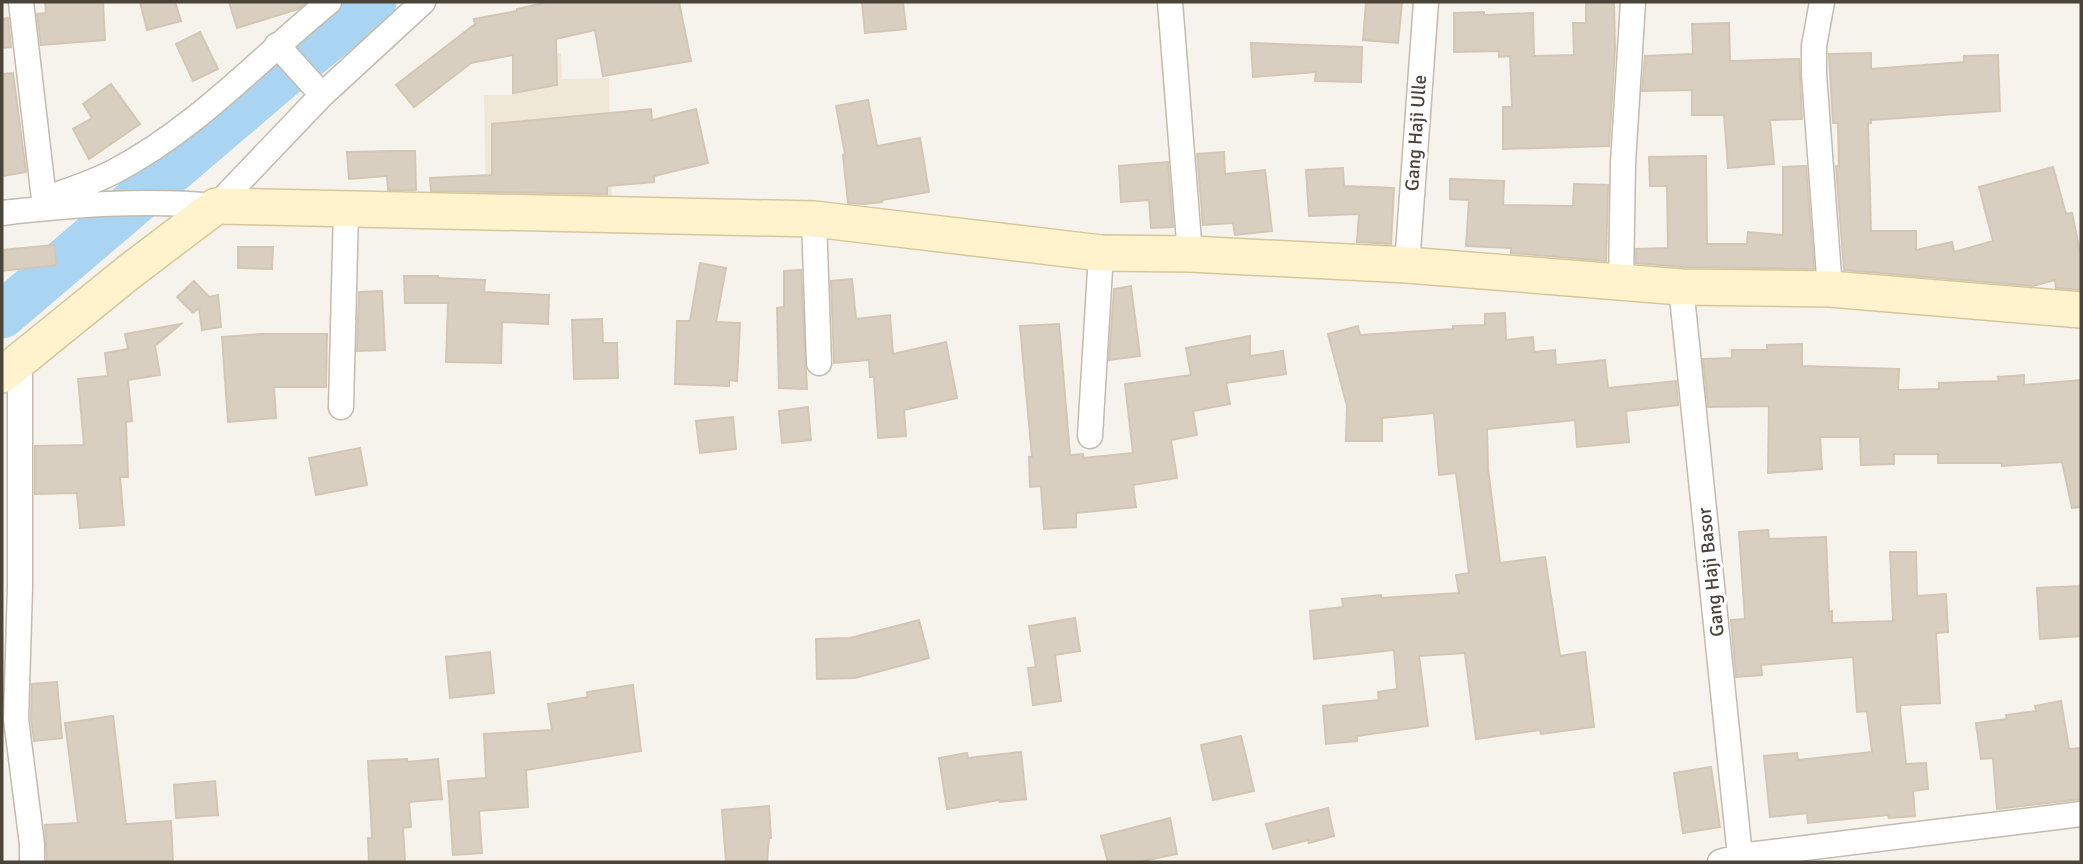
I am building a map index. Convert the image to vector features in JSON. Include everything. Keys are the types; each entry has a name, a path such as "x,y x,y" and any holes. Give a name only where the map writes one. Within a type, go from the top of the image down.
{"street":[{"path":"21,2 45,203"},
{"path":"2,213 45,203 114,172 165,139 226,92 280,49 329,2"},
{"path":"32,862 16,719 20,587 11,368 129,272 216,206 314,85 424,2"},
{"path":"1170,2 1190,254"},
{"name":"Gang Haji Ulle","path":"1407,265 1426,2"},
{"path":"1621,282 1623,163 1633,2"},
{"path":"1822,2 1814,46 1814,74 1830,289"},
{"path":"280,49 314,85"},
{"path":"45,203 94,206 177,202 216,206 346,210 814,219 1101,253 1190,254 1407,265 1681,287 1830,289 2081,310"},
{"path":"341,407 346,210"},
{"path":"814,219 819,363"},
{"path":"1090,436 1101,253"},
{"name":"Gang Haji Basor","path":"1681,287 1730,859"},
{"path":"1730,859 2081,814"}],"shaded area":[{"path":"513,53 561,53 562,79 609,78 612,208 486,208 484,95 512,95"}],"building":[{"path":"45,2 103,2 105,40 41,45 37,14 46,13"},
{"path":"140,2 175,2 181,21 147,30"},
{"path":"229,2 305,3 298,9 237,28"},
{"path":"548,2 679,2 691,61 603,76 595,30 556,39 557,85 513,93 513,55 471,63 414,107 396,85 475,24 474,19"},
{"path":"862,2 903,2 906,29 865,33"},
{"path":"1366,2 1402,2 1398,43 1363,40"},
{"path":"1586,2 1614,2 1615,49 1609,146 1503,149 1503,107 1512,107 1510,56 1499,57 1499,51 1454,52 1454,13 1533,13 1534,56 1574,55 1573,23 1586,23"},
{"path":"8,18 11,47 2,48 2,19"},
{"path":"1729,23 1730,61 1799,59 1802,119 1770,120 1774,164 1728,168 1724,115 1692,115 1692,90 1642,91 1645,56 1693,54 1692,24"},
{"path":"200,32 218,69 193,81 176,44"},
{"path":"1251,43 1362,47 1361,82 1315,81 1316,72 1253,77"},
{"path":"1871,53 1871,69 1964,62 1964,56 1998,55 2000,111 1871,120 1871,123 1868,123 1871,231 1916,231 1916,250 1952,242 1954,252 1993,241 1979,187 2053,167 2066,214 2072,213 2081,256 2081,290 2056,288 2055,280 2033,286 1844,270 1836,166 1839,166 1838,123 1833,123 1829,54"},
{"path":"13,73 26,172 2,176 2,74"},
{"path":"111,84 140,124 89,159 73,129 92,118 83,104"},
{"path":"868,100 877,146 920,138 929,192 882,202 848,203 845,154 836,106"},
{"path":"651,109 652,120 696,109 708,163 654,176 654,182 607,186 607,194 431,191 430,178 492,175 492,124"},
{"path":"415,151 416,190 388,190 387,176 349,179 347,152"},
{"path":"1224,152 1225,174 1265,170 1272,231 1235,235 1233,223 1203,225 1197,154"},
{"path":"1706,156 1707,244 1747,244 1748,232 1783,235 1783,167 1806,166 1814,269 1682,267 1636,263 1636,249 1668,248 1667,186 1650,186 1649,157"},
{"path":"1168,162 1173,227 1151,228 1149,200 1121,202 1119,166"},
{"path":"1343,168 1344,186 1394,188 1391,244 1357,242 1359,214 1309,216 1306,170"},
{"path":"1450,179 1504,181 1503,205 1573,206 1574,184 1608,185 1606,261 1511,253 1511,248 1466,246 1469,200 1450,199"},
{"path":"54,245 56,265 2,271 2,250"},
{"path":"238,247 273,247 272,269 238,268"},
{"path":"700,263 726,268 716,322 740,323 737,381 729,380 729,386 675,384 677,321 690,321"},
{"path":"801,270 807,389 779,388 777,308 784,307 784,271"},
{"path":"404,276 485,280 484,292 549,295 548,324 502,322 501,363 446,362 448,303 405,303"},
{"path":"852,279 856,319 890,315 893,354 946,342 957,398 904,410 906,436 878,438 874,377 870,377 869,360 834,363 831,281"},
{"path":"194,281 209,297 218,295 221,327 202,330 199,308 193,313 177,297"},
{"path":"1131,286 1140,356 1109,360 1114,289"},
{"path":"382,291 385,350 357,351 359,292"},
{"path":"1505,313 1506,340 1533,337 1534,352 1555,350 1556,365 1605,360 1608,388 1676,381 1678,405 1626,411 1629,442 1577,447 1575,420 1487,429 1488,469 1500,563 1545,557 1560,656 1585,652 1594,727 1541,734 1540,730 1476,739 1465,653 1419,656 1428,726 1357,736 1357,741 1326,744 1323,706 1379,700 1378,692 1397,689 1394,650 1314,659 1310,611 1343,607 1342,599 1459,593 1456,575 1469,573 1456,473 1439,475 1434,413 1382,418 1382,441 1346,441 1347,406 1328,334 1358,326 1360,335 1453,329 1453,326 1485,325 1485,314"},
{"path":"602,319 603,343 617,343 618,378 574,379 572,320"},
{"path":"181,324 155,346 160,375 128,380 132,421 126,422 128,477 120,477 124,525 80,528 77,493 35,494 35,446 84,445 78,379 108,376 105,353 128,349 125,334"},
{"path":"1059,324 1070,455 1083,454 1083,458 1133,453 1125,384 1191,375 1186,348 1250,336 1250,356 1283,351 1286,374 1226,383 1230,404 1193,411 1197,435 1171,440 1177,478 1133,485 1136,507 1076,513 1076,527 1044,529 1041,486 1030,487 1029,457 1032,457 1020,326"},
{"path":"327,334 326,387 274,387 276,418 228,422 222,337"},
{"path":"1802,344 1802,366 1899,369 1898,390 1939,389 1939,383 1999,381 1998,377 2024,375 2024,385 2081,380 2081,507 2072,508 2062,462 2002,466 2002,463 1938,463 1938,454 1894,454 1894,464 1861,465 1860,437 1820,437 1822,469 1768,473 1769,406 1708,407 1703,359 1732,358 1732,350 1767,350 1767,345"},
{"path":"808,407 811,440 782,443 779,411"},
{"path":"733,417 736,449 700,453 696,421"},
{"path":"360,448 367,485 316,495 309,458"},
{"path":"1768,530 1769,539 1826,537 1829,612 1832,611 1832,623 1893,621 1890,552 1916,552 1917,596 1946,594 1948,632 1936,633 1940,703 1901,705 1900,709 1906,764 1926,763 1928,789 1913,791 1915,816 1889,818 1888,815 1808,823 1807,813 1770,817 1764,756 1797,753 1798,760 1872,752 1867,711 1857,712 1853,657 1761,665 1762,675 1736,677 1731,620 1745,619 1739,532"},
{"path":"2081,586 2081,636 2040,639 2037,588"},
{"path":"1075,618 1080,651 1055,655 1061,701 1033,705 1028,668 1036,667 1029,626"},
{"path":"919,620 929,658 855,678 817,679 816,639 850,638"},
{"path":"490,652 494,693 450,698 446,657"},
{"path":"57,682 62,738 34,741 31,718 32,684"},
{"path":"633,685 641,751 526,770 528,807 479,811 482,853 453,855 448,781 486,778 484,734 552,730 548,704 588,697 587,692"},
{"path":"2061,701 2069,749 2081,748 2081,799 1997,809 1993,758 1981,759 1976,723 2007,719 2006,715 2036,711 2035,706"},
{"path":"113,716 126,824 171,821 173,862 47,862 45,825 78,823 65,723"},
{"path":"1241,736 1254,791 1213,800 1201,745"},
{"path":"1021,752 1026,799 999,800 947,809 939,758 967,753 968,758"},
{"path":"407,759 407,762 438,759 442,799 409,802 411,827 403,828 405,862 369,862 368,838 372,838 368,761"},
{"path":"1711,767 1720,827 1683,833 1674,773"},
{"path":"215,781 218,815 176,818 174,785"},
{"path":"769,806 771,838 767,862 726,862 722,810"},
{"path":"1328,808 1334,836 1273,849 1266,824"},
{"path":"1170,818 1177,854 1138,862 1108,862 1101,836"}],"waterway":[{"path":"2,315 282,76 373,2"}]}
